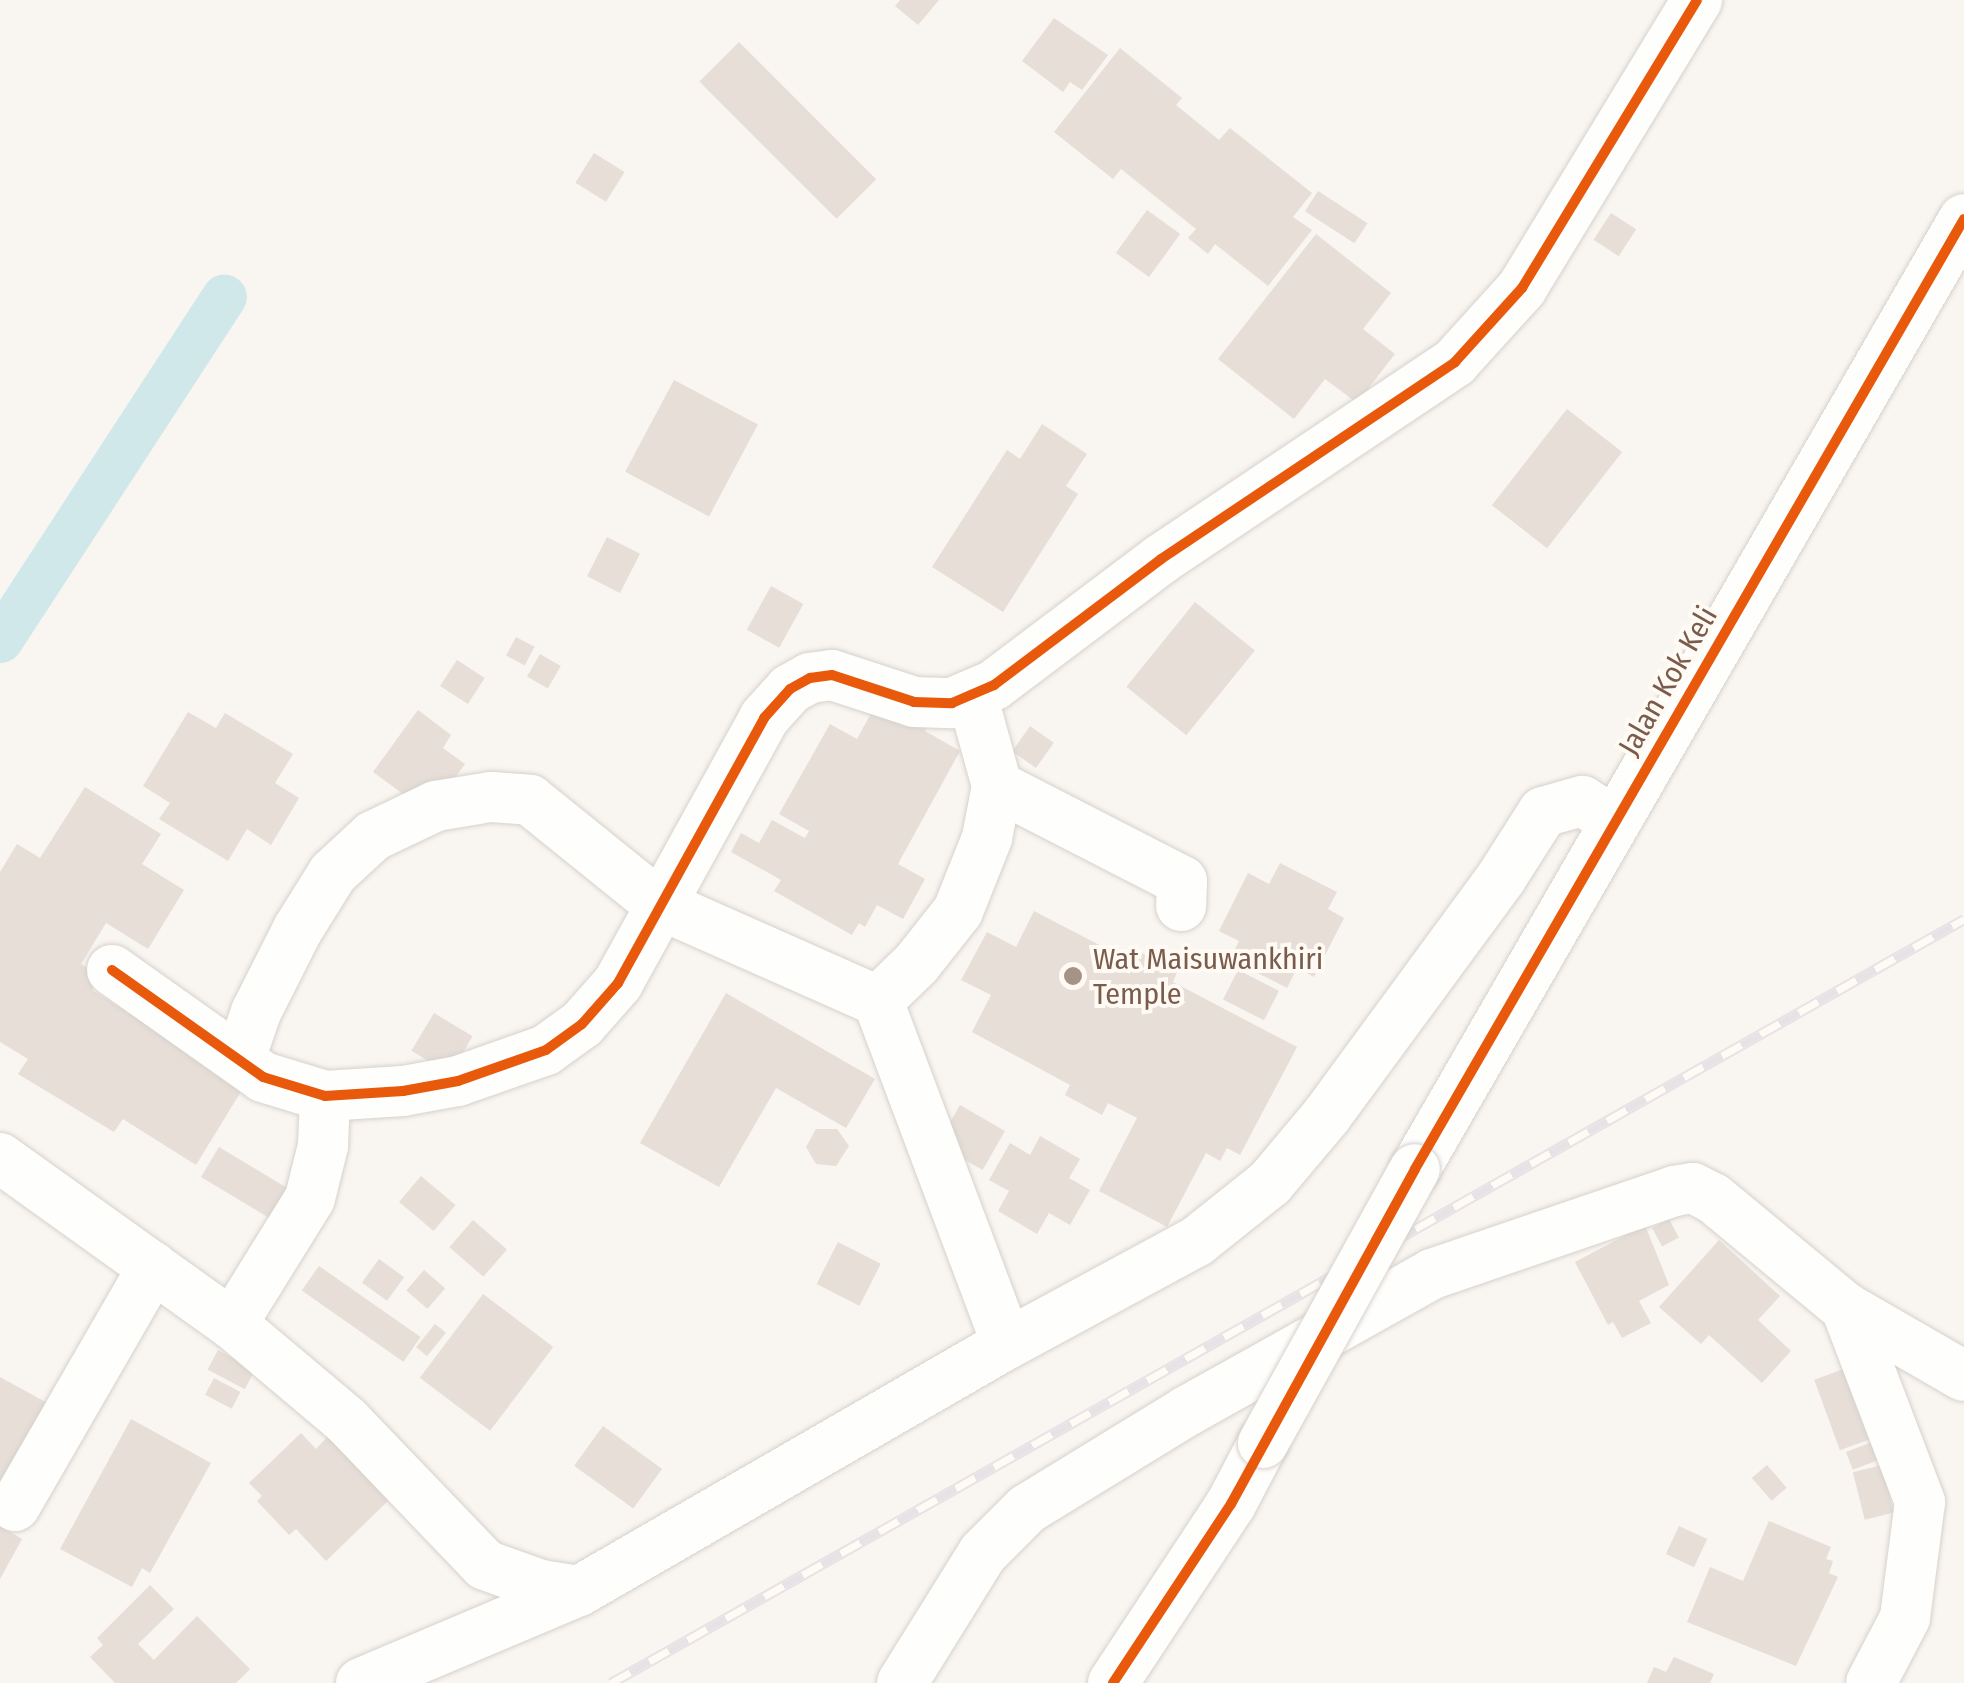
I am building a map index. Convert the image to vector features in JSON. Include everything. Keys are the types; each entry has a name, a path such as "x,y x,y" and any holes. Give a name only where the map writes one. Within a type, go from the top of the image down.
{"street":[{"path":"112,970 263,1077 325,1096 403,1091 458,1081 546,1050 582,1024 618,983 764,718 790,689 810,678 832,675 914,702 952,703 994,685 1161,560 1466,351 1522,288 1696,0"},
{"name":"Jalan Kok Keli","path":"1113,1683 1231,1504 1415,1169 1964,219"},
{"path":"878,1001 916,963 958,911 988,838 997,786 972,695"},
{"path":"997,786 1182,880 1181,906"},
{"path":"240,1059 264,996 333,873 373,836 436,806 491,797 530,800 659,904 878,1001 1007,1344"},
{"path":"361,1683 579,1591 1007,1344 1196,1242 1270,1183 1326,1115 1490,894 1543,812 1582,801 1615,822"},
{"path":"232,1324 310,1198 323,1146 325,1096"},
{"path":"0,1158 232,1324 346,1422 485,1565 541,1585 579,1591"},
{"path":"902,1683 983,1553 1027,1510 1187,1411 1432,1274 1674,1191 1693,1188 1713,1198 1846,1308 1964,1376"},
{"path":"15,1506 153,1267"},
{"path":"1846,1308 1920,1502 1905,1618 1871,1683"}],"building":[{"path":"900,0 939,0 918,25 895,6"},
{"path":"1054,18 1108,55 1082,90 1070,82 1063,92 1022,61"},
{"path":"739,42 876,179 837,219 699,82"},
{"path":"1120,48 1182,98 1176,105 1219,140 1230,128 1312,193 1293,217 1312,230 1268,286 1215,244 1208,254 1188,238 1196,229 1121,169 1113,179 1054,132"},
{"path":"594,153 625,172 606,202 575,183"},
{"path":"1318,191 1367,223 1354,243 1305,211"},
{"path":"1147,210 1180,234 1149,277 1116,253"},
{"path":"1611,213 1636,229 1619,256 1594,240"},
{"path":"1316,234 1391,293 1363,329 1395,354 1357,403 1325,379 1294,419 1218,359"},
{"path":"674,380 758,425 709,516 625,472"},
{"path":"1567,409 1622,452 1547,548 1492,505"},
{"path":"1042,424 1087,454 1066,486 1078,494 1003,612 932,567 1007,450 1020,459"},
{"path":"607,537 640,554 620,593 587,576"},
{"path":"771,586 803,604 779,648 747,630"},
{"path":"1195,602 1255,650 1186,735 1126,687"},
{"path":"516,637 535,647 525,665 506,656"},
{"path":"540,654 561,666 548,689 527,677"},
{"path":"457,660 485,678 468,704 440,686"},
{"path":"876,704 929,724 925,731 960,751 898,864 925,879 903,919 877,905 865,927 859,923 852,935 774,891 781,880 731,852 741,833 759,843 772,820 805,838 809,831 779,814 830,724 857,739"},
{"path":"418,710 451,735 443,748 465,764 441,797 422,783 410,799 373,772"},
{"path":"188,712 216,728 225,713 293,754 275,783 299,798 271,845 247,829 228,861 159,819 170,803 143,786"},
{"path":"1030,726 1054,743 1036,768 1012,751"},
{"path":"85,787 161,834 142,864 184,890 148,949 106,923 81,964 101,976 92,990 245,1085 196,1165 123,1119 114,1132 18,1074 28,1059 0,1042 0,872 17,844 40,858"},
{"path":"1280,863 1337,892 1328,909 1344,918 1314,977 1297,968 1287,988 1230,959 1239,941 1219,931 1248,873 1269,884"},
{"path":"1034,911 1132,962 1138,951 1177,972 1173,982 1297,1047 1240,1155 1227,1148 1220,1161 1206,1153 1167,1227 1099,1191 1137,1118 1108,1103 1102,1115 1065,1095 1070,1085 972,1032 991,995 961,980 987,932 1016,947"},
{"path":"1238,970 1279,991 1264,1020 1223,999"},
{"path":"726,993 875,1079 846,1128 776,1088 719,1187 640,1143"},
{"path":"434,1013 473,1036 450,1074 411,1051"},
{"path":"960,1105 1005,1131 983,1170 938,1144"},
{"path":"816,1129 837,1129 849,1146 836,1166 816,1164 806,1147"},
{"path":"1040,1136 1080,1159 1069,1178 1090,1190 1070,1225 1049,1213 1037,1234 998,1211 1009,1191 989,1180 1010,1143 1030,1155"},
{"path":"219,1147 303,1197 285,1227 201,1177"},
{"path":"421,1176 455,1205 434,1231 399,1202"},
{"path":"1669,1219 1679,1238 1662,1246 1652,1228"},
{"path":"473,1220 507,1250 483,1277 449,1247"},
{"path":"1645,1225 1669,1285 1639,1301 1651,1323 1622,1338 1613,1322 1608,1325 1575,1262"},
{"path":"1719,1240 1780,1296 1758,1320 1791,1351 1762,1383 1709,1335 1701,1344 1659,1307"},
{"path":"838,1242 881,1264 859,1306 817,1284"},
{"path":"379,1259 404,1277 387,1301 362,1282"},
{"path":"319,1266 421,1337 403,1362 302,1291"},
{"path":"424,1270 445,1288 427,1309 406,1290"},
{"path":"483,1294 553,1347 490,1431 420,1378"},
{"path":"435,1324 446,1333 427,1356 416,1347"},
{"path":"218,1350 255,1370 245,1389 208,1369"},
{"path":"1849,1367 1875,1437 1840,1450 1814,1380"},
{"path":"0,1377 49,1404 0,1486"},
{"path":"214,1378 240,1392 232,1409 205,1395"},
{"path":"131,1419 211,1463 150,1573 142,1568 132,1587 60,1549"},
{"path":"603,1426 662,1469 633,1509 574,1466"},
{"path":"334,1430 371,1470 365,1476 388,1501 326,1561 296,1529 289,1535 257,1501 262,1496 249,1483 301,1433 316,1449"},
{"path":"1875,1441 1882,1459 1853,1470 1846,1452"},
{"path":"1767,1465 1787,1488 1772,1501 1752,1478"},
{"path":"1882,1465 1894,1513 1865,1520 1853,1472"},
{"path":"1769,1521 1831,1547 1826,1559 1833,1561 1829,1573 1838,1577 1796,1666 1687,1622 1710,1567 1743,1581"},
{"path":"0,1526 22,1539 0,1579"},
{"path":"1679,1526 1707,1539 1694,1567 1666,1554"},
{"path":"150,1585 174,1609 138,1644 154,1660 197,1616 250,1669 236,1683 115,1683 90,1657 103,1645 97,1638"},
{"path":"1674,1657 1714,1674 1710,1683 1647,1683 1654,1667 1666,1672"}],"waterway":[{"path":"0,640 224,297"}],"railway":[{"path":"611,1683 1964,919"}],"cycle path":[{"path":"112,970 263,1077 325,1096 403,1091 458,1081 546,1050 582,1024 618,983 764,718 790,689 810,678 832,675 914,702 952,703 994,685 1161,559 1455,362 1522,288 1697,0"},
{"path":"1113,1683 1231,1504 1415,1169 1964,219"}],"place":[{"name":"Wat Maisuwankhiri Temple","path":"1073,976"}]}
